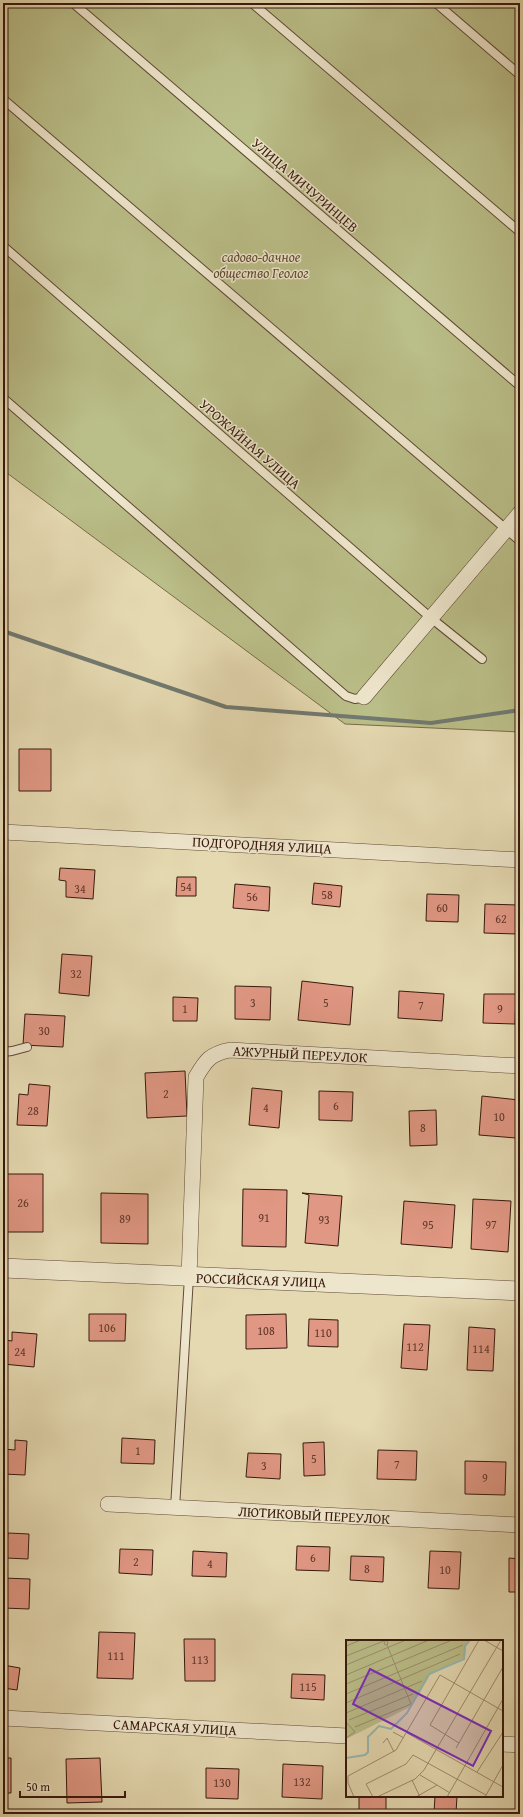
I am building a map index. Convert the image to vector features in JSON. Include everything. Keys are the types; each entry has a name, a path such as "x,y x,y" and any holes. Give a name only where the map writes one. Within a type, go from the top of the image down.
{"street":[{"path":"364,697 520,513"},
{"name":"ПОДГОРОДНЯЯ УЛИЦА","path":"3,832 520,860"},
{"name":"АЖУРНЫЙ ПЕРЕУЛОК","path":"189,1277 196,1077 208,1058 218,1052 230,1050 520,1066"},
{"name":"РОССИЙСКАЯ УЛИЦА","path":"3,1268 520,1291"},
{"name":"ЛЮТИКОВЫЙ ПЕРЕУЛОК","path":"108,1504 520,1525"},
{"name":"САМАРСКАЯ УЛИЦА","path":"3,1718 346,1736"},
{"path":"503,1744 520,1745"}],"lane":[{"name":"УЛИЦА МИЧУРИНЦЕВ","path":"73,3 520,386"},
{"path":"252,3 520,232"},
{"path":"436,3 520,75"},
{"path":"3,99 520,541"},
{"name":"УРОЖАЙНАЯ УЛИЦА","path":"3,246 431,618 482,658"},
{"path":"3,398 346,696 355,699 364,697"},
{"path":"3,1052 27,1047"},
{"path":"175,1508 189,1277"}],"green space":[{"name":"садово-дачное общество Геолог","path":"3,3 520,3 520,732 345,724 3,470"}],"building":[{"path":"19,749 51,749 51,791 19,791"},
{"path":"60,868 95,870 93,899 66,897 66,881 59,880"},
{"path":"177,877 196,877 196,896 176,896"},
{"path":"314,883 342,886 340,907 312,904"},
{"path":"235,884 270,887 269,911 233,908"},
{"path":"427,894 459,895 458,922 426,921"},
{"path":"485,904 518,905 517,934 484,933"},
{"path":"62,954 92,956 89,996 59,993"},
{"path":"302,981 353,987 350,1025 298,1020"},
{"path":"235,986 271,987 270,1020 235,1019"},
{"path":"399,991 444,994 442,1021 398,1018"},
{"path":"484,994 516,994 515,1024 483,1023"},
{"path":"173,997 198,998 197,1021 173,1021"},
{"path":"25,1014 65,1016 63,1047 23,1045"},
{"path":"185,1071 187,1116 147,1118 145,1073"},
{"path":"29,1084 50,1086 47,1126 17,1125 19,1094 28,1095"},
{"path":"252,1088 282,1091 279,1128 249,1125"},
{"path":"319,1091 353,1092 352,1121 319,1120"},
{"path":"482,1096 519,1100 516,1138 479,1135"},
{"path":"436,1110 437,1145 410,1146 409,1111"},
{"path":"3,1174 43,1174 43,1232 3,1232"},
{"path":"243,1189 287,1190 286,1247 242,1246"},
{"path":"101,1193 148,1194 148,1244 101,1243"},
{"path":"302,1193 342,1196 338,1246 305,1243 309,1195"},
{"path":"473,1199 511,1201 508,1252 471,1249"},
{"path":"404,1201 455,1205 452,1248 401,1244"},
{"path":"89,1314 126,1314 125,1341 89,1341"},
{"path":"286,1314 287,1348 246,1349 246,1315"},
{"path":"309,1319 338,1320 338,1347 308,1346"},
{"path":"404,1324 430,1325 427,1370 401,1368"},
{"path":"469,1327 495,1329 493,1371 467,1370"},
{"path":"12,1332 37,1334 34,1367 3,1364 5,1340 12,1341"},
{"path":"122,1438 155,1440 154,1464 121,1463"},
{"path":"15,1440 27,1441 25,1475 3,1474 3,1449 15,1450"},
{"path":"324,1442 325,1475 304,1476 303,1443"},
{"path":"378,1450 417,1451 416,1480 377,1479"},
{"path":"248,1453 281,1454 280,1479 246,1477"},
{"path":"465,1461 506,1462 505,1495 465,1494"},
{"path":"8,1533 29,1534 28,1559 6,1558"},
{"path":"297,1546 330,1547 329,1571 296,1570"},
{"path":"120,1549 153,1550 152,1575 119,1573"},
{"path":"193,1551 227,1553 226,1577 192,1576"},
{"path":"430,1551 461,1552 459,1589 428,1588"},
{"path":"351,1556 384,1557 383,1582 350,1580"},
{"path":"509,1558 520,1559 520,1592 509,1592"},
{"path":"3,1578 30,1579 29,1609 3,1608"},
{"path":"99,1632 135,1633 133,1679 97,1678"},
{"path":"184,1639 215,1639 215,1681 185,1681"},
{"path":"3,1665 20,1668 17,1690 3,1688"},
{"path":"292,1674 325,1675 324,1700 291,1698"},
{"path":"3,1758 11,1758 11,1793 3,1793"},
{"path":"100,1758 102,1802 67,1803 66,1759"},
{"path":"283,1764 323,1766 322,1799 282,1797"},
{"path":"206,1768 239,1769 238,1799 206,1798"},
{"path":"359,1797 386,1797 386,1810 359,1810"},
{"path":"435,1797 457,1797 456,1813 434,1813"}],"waterway":[{"path":"3,631 226,707 431,723 520,710"}]}
